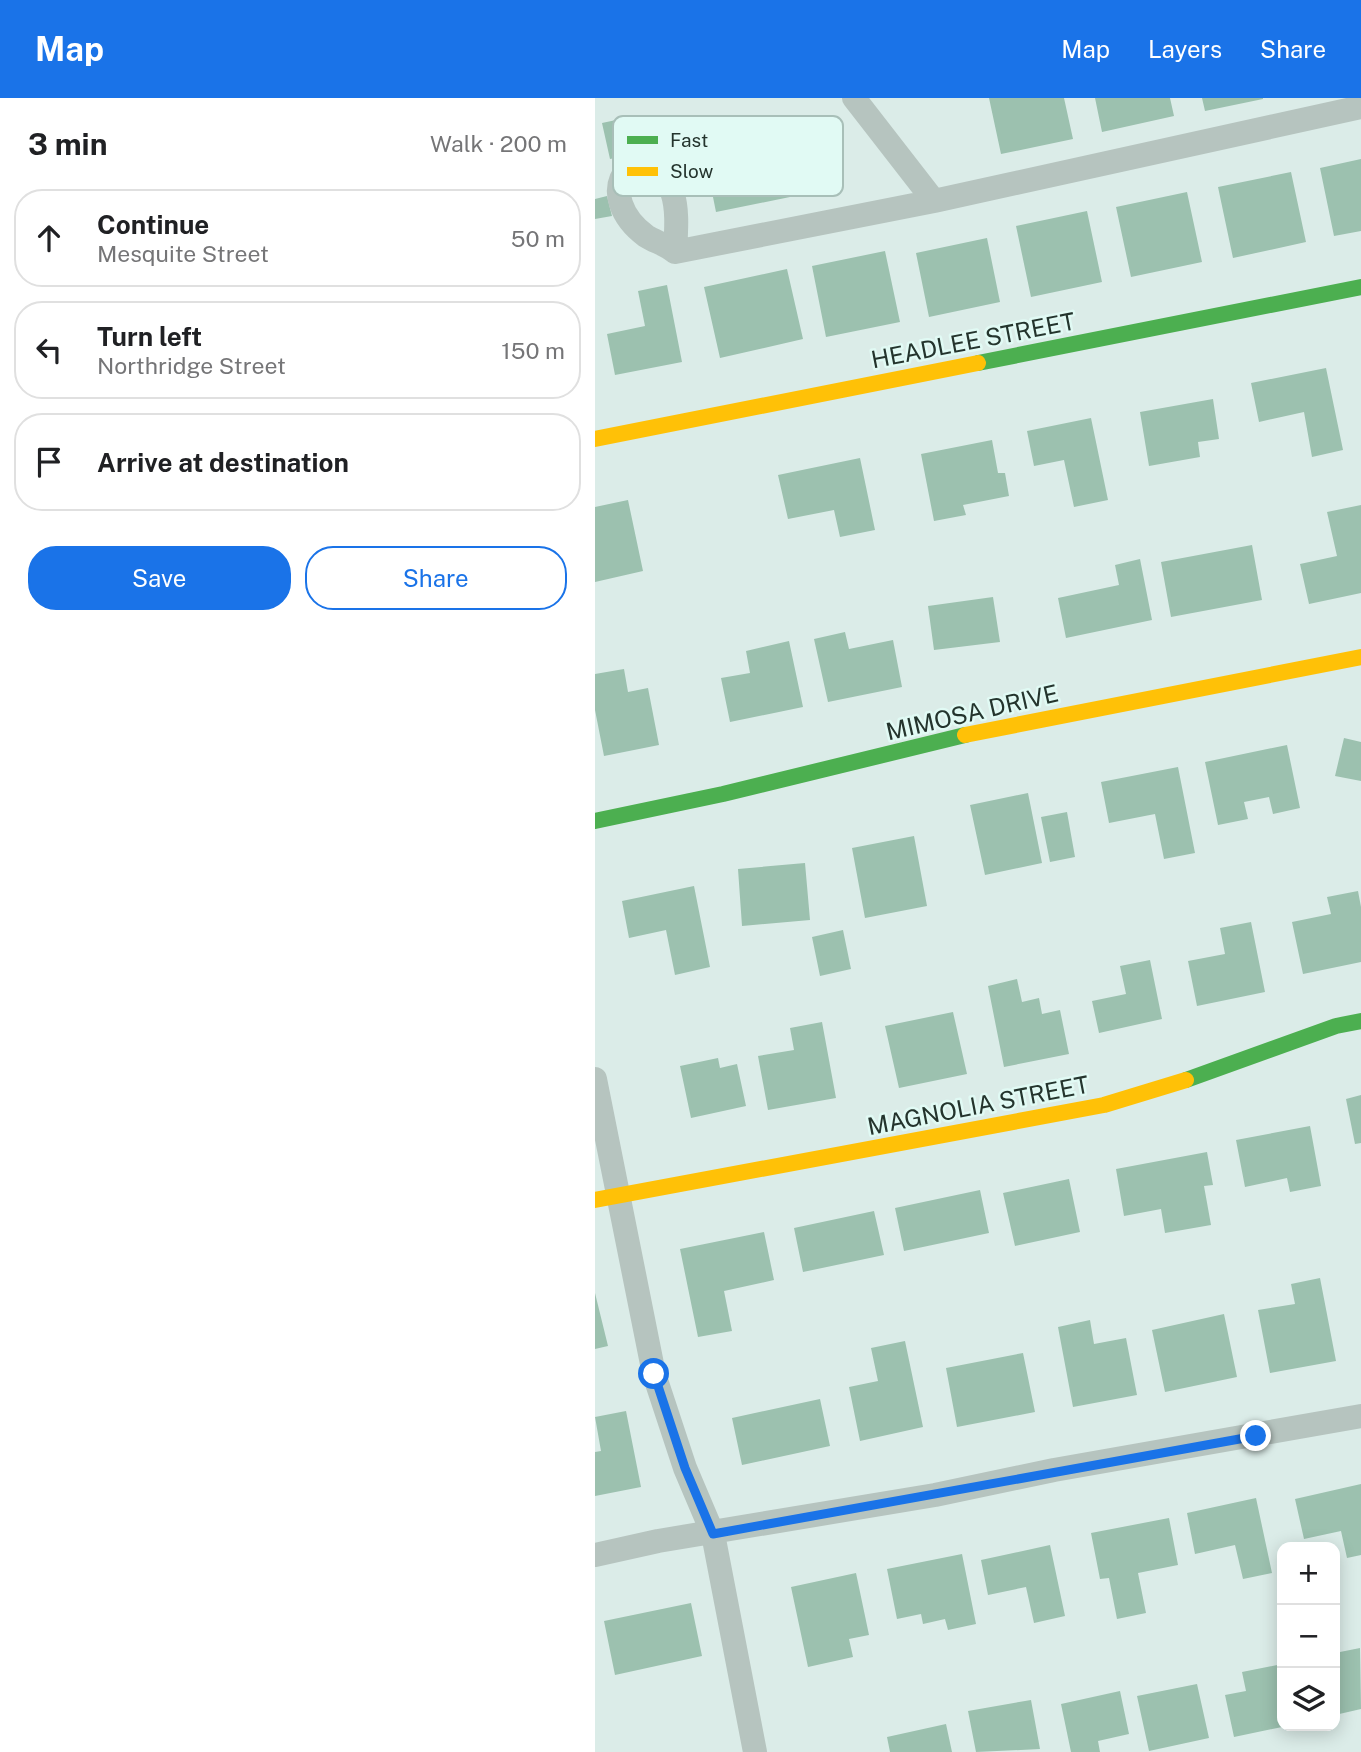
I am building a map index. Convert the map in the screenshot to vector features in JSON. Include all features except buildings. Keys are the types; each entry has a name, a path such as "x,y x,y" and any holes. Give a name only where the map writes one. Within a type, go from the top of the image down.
{"street":[{"path":"854,98 934,201"},
{"path":"675,252 934,201 1350,105"},
{"name":"HEADLEE STREET","path":"595,439 1361,287"},
{"name":"MIMOSA DRIVE","path":"595,821 723,794 999,727 1361,657"},
{"name":"MAGNOLIA STREET","path":"606,1198 1104,1105 1164,1088 1336,1027 1361,1021"},
{"path":"595,1079 606,1198 654,1374 685,1468 713,1534 755,1752"},
{"path":"595,1555 658,1541 713,1534 1361,1416"}],"traffic: fast":[{"path":"978,363 1361,287"},
{"path":"595,821 723,794 965,735"},
{"path":"1186,1080 1336,1026 1361,1021"}],"traffic: slow":[{"path":"595,439 978,363"},
{"path":"965,735 1361,657"},
{"path":"595,1200 1104,1105 1186,1080"}],"route":[{"path":"654,1374 685,1468 713,1534 935,1495 1054,1470 1256,1436"}]}
